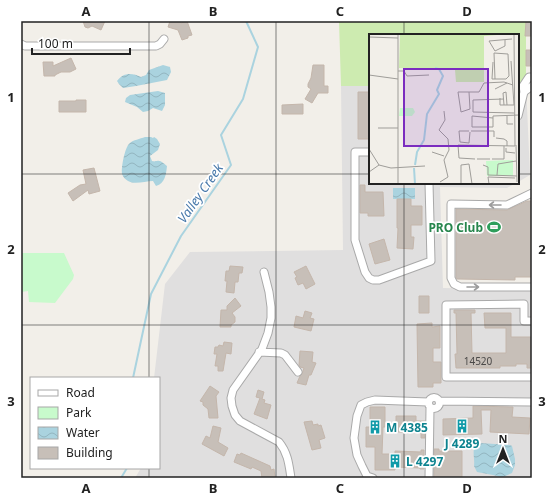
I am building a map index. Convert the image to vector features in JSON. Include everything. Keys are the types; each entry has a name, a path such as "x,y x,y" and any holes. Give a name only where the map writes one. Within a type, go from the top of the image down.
{"street":[{"path":"21,44 26,46 156,46 164,39"},
{"path":"519,112 524,92 523,86 529,77 532,77"},
{"path":"524,92 532,86"},
{"path":"369,152 355,152 355,240 369,278 379,280 431,260 429,184"},
{"path":"532,193 507,205 451,204 451,278 454,284 460,286 532,287"},
{"path":"264,272 271,307 271,318 268,333 259,352 233,390 232,406 235,415 240,422 279,442 284,448 291,478"},
{"path":"532,321 524,321 524,304 446,305 446,377 532,377"},
{"path":"259,352 281,353 285,355 298,372"},
{"path":"373,478 368,476 362,466 357,455 354,438 357,416 361,405 367,402 375,400 429,405 433,409 439,405 439,401 532,402"},
{"path":"429,405 430,478"}],"shaded area":[{"path":"519,83 526,83 530,175 519,181"},
{"path":"341,86 369,86 369,184 514,184 507,188 440,187 443,288 532,289 532,478 135,478 140,469 160,469 160,377 154,377 165,284 190,252 343,250"}],"green space":[{"path":"339,21 526,21 526,83 519,83 519,34 369,34 369,86 341,86"},
{"path":"21,253 64,253 74,275 73,279 55,303 29,302 28,291 21,292"}],"water":[{"path":"163,65 170,67 171,72 167,80 123,88 117,81 122,76 128,74 141,77 146,75 149,70"},
{"path":"158,91 165,93 165,105 162,111 153,108 143,112 137,107 125,102 126,98 130,95"},
{"path":"145,137 154,137 160,144 158,150 150,156 152,161 160,161 167,166 163,181 156,186 153,181 137,183 128,181 122,174 126,148 133,141"},
{"path":"393,188 415,188 415,199 393,199"},
{"path":"480,443 512,446 515,465 512,473 501,477 477,472 474,466 474,451 475,445"}],"building":[{"path":"83,21 105,21 101,30 92,26 88,28 85,27"},
{"path":"170,21 180,21 181,23 187,21 192,35 182,40 178,30 168,27"},
{"path":"526,21 532,21 532,36 525,36"},
{"path":"526,50 532,50 532,66 526,66"},
{"path":"71,58 76,69 70,72 61,72 55,76 44,76 43,62 53,62 53,66"},
{"path":"313,65 324,65 324,86 328,86 328,93 318,93 312,103 305,99 311,89 308,87 308,84 311,78"},
{"path":"358,92 369,92 369,139 358,139"},
{"path":"86,100 86,112 59,112 59,101"},
{"path":"303,104 303,114 282,114 282,105"},
{"path":"94,168 100,191 89,194 88,190 73,201 68,193 80,185 86,184 83,170"},
{"path":"360,185 365,185 365,192 383,192 384,216 368,216 368,213 360,213"},
{"path":"397,199 411,199 411,206 422,206 422,225 411,225 411,237 414,237 413,249 397,248"},
{"name":"PRO Club","path":"527,201 532,201 532,277 515,277 515,280 457,279 456,209 507,210"},
{"path":"384,239 390,260 375,264 369,244"},
{"path":"230,266 243,267 242,273 239,273 238,282 235,282 234,293 226,292 226,271 229,271"},
{"path":"306,266 315,284 306,289 303,283 298,285 295,278 297,277 294,272"},
{"path":"419,296 429,296 429,313 419,313"},
{"path":"235,298 241,306 232,313 235,317 235,322 231,325 231,327 220,327 221,310 227,310 227,306"},
{"path":"454,310 475,310 475,313 471,313 472,353 506,353 506,328 485,328 484,313 511,313 511,337 532,337 532,368 527,368 527,364 516,364 516,366 500,366 500,368 456,368 456,313 454,313"},
{"path":"305,311 312,313 310,318 314,319 311,331 294,327 296,316 303,318"},
{"path":"432,323 432,327 440,326 440,348 433,348 433,362 441,362 441,383 433,383 433,387 418,387 417,324"},
{"path":"224,342 232,343 231,354 226,353 223,371 218,371 218,366 215,366 217,354 214,354 215,347 218,347 219,345 223,346"},
{"path":"300,351 313,352 312,362 316,363 311,375 309,375 306,385 297,383 304,368 300,367 299,365"},
{"path":"210,386 219,392 216,396 218,418 209,418 208,409 203,405 203,402 200,401"},
{"path":"258,390 264,392 262,399 265,400 264,403 271,405 267,419 254,414 260,398 256,397"},
{"path":"473,406 513,407 512,417 530,418 529,434 490,432 491,410 481,410 482,434 443,435 443,419 473,418"},
{"path":"370,407 385,407 385,427 383,427 382,454 395,454 395,451 421,452 421,450 424,450 424,469 395,467 395,470 375,470 375,447 366,447 366,427 370,427"},
{"path":"396,416 416,416 416,421 425,421 425,438 421,438 421,432 396,432"},
{"path":"312,421 313,425 321,425 325,438 319,440 321,448 312,450 304,422"},
{"path":"213,426 221,428 218,442 228,448 224,456 202,444 206,436 210,438"},
{"path":"434,449 439,449 439,451 462,451 462,478 434,478"},
{"path":"241,453 270,466 271,470 274,469 275,478 262,478 261,471 252,467 251,469 234,462 237,454 240,455"}],"waterway":[{"name":"Valley Creek","path":"133,377 151,294 181,236 231,165 221,135 243,99 258,47 246,21"},
{"name":"Valley Creek","path":"121,478 126,469"}],"place":[{"name":"PRO Club","path":"494,227"},
{"name":"J 4289","path":"462,426"},
{"name":"M 4385","path":"375,427"},
{"name":"L 4297","path":"395,461"}]}
